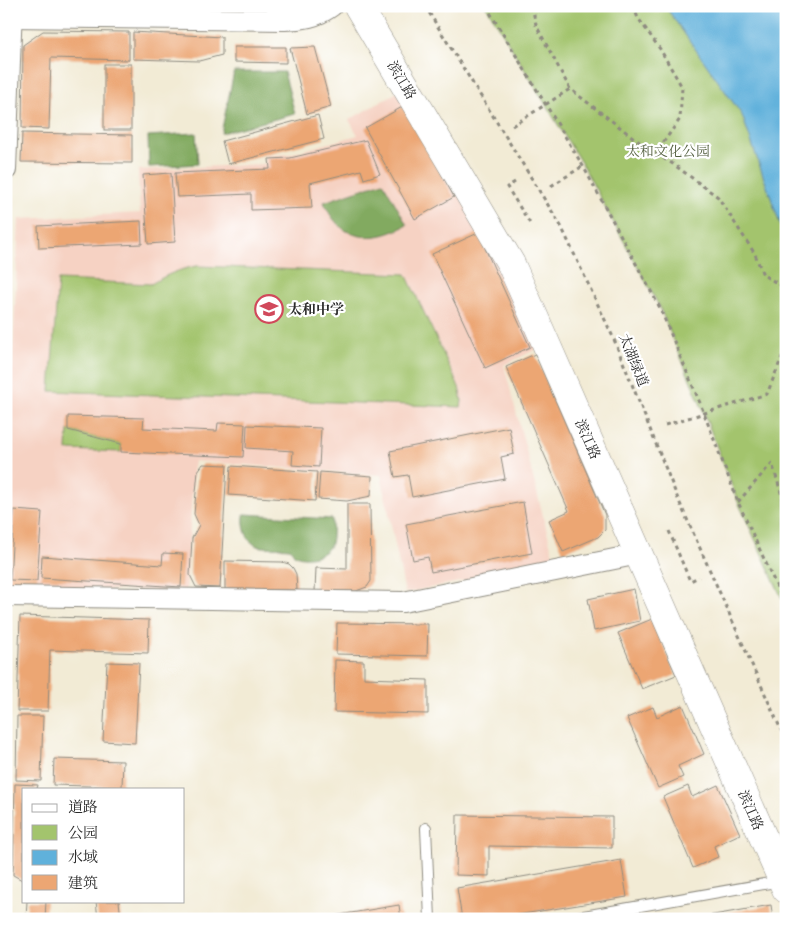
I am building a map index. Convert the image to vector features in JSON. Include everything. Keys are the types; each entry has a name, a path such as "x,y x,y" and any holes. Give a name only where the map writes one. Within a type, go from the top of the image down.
{"main road":[{"name":"滨江路","path":"358,6 511,264 784,885"},
{"name":"滨江路","path":"376,6 524,256 786,853"}],"street":[{"path":"6,170 10,13 285,20 306,19 332,6"},
{"path":"6,596 403,602 639,554"}],"lane":[{"path":"426,828 430,919"},
{"path":"567,919 784,885"}],"path":[{"name":"太湖绿道","path":"425,6 561,226 612,337 678,499 786,741"},
{"path":"486,6 583,166 660,306 738,502 786,607"},
{"path":"532,6 536,25 570,89 655,154 673,164 718,197 755,254 763,275 784,287 786,300"},
{"path":"633,6 638,18 660,49 682,87 680,120 655,154"},
{"path":"512,126 570,89"},
{"path":"551,186 583,166"},
{"path":"515,182 507,187 531,225"},
{"path":"665,425 767,394 786,347"},
{"path":"738,502 772,463 786,509"},
{"path":"669,531 690,581 699,577"}],"shaded area":[{"name":"太和中学","path":"399,91 506,270 539,348 504,365 555,562 405,593 381,475 194,461 186,591 6,588 6,505 19,219 140,213 138,170 265,164 265,156 290,154 358,135 349,120"}],"green space":[{"name":"太和文化公园","path":"486,6 665,6 742,115 786,241 786,607 738,502 700,403 659,306 583,166"},
{"path":"234,72 284,72 295,114 221,133"},
{"path":"196,133 198,164 149,167 148,136"},
{"path":"383,182 407,225 394,231 370,237 348,232 331,215 324,202"},
{"path":"197,266 406,274 459,387 462,401 461,407 50,391 58,280 151,284 173,273"},
{"path":"68,430 121,444 121,452 67,450"},
{"path":"244,514 332,519 331,543 325,551 309,557 294,554 289,548 257,546 247,536"}],"water":[{"path":"665,6 786,6 786,241 742,115"}],"building":[{"path":"43,31 129,32 129,60 51,58 49,129 22,128 23,45"},
{"path":"133,32 222,37 222,55 199,61 133,59"},
{"path":"234,47 286,47 286,63 234,62"},
{"path":"315,47 331,107 307,114 290,48"},
{"path":"104,64 131,64 131,130 104,130"},
{"path":"404,106 454,197 415,219 365,128"},
{"path":"318,115 324,139 228,164 222,141"},
{"path":"22,133 132,135 132,163 21,162"},
{"path":"366,140 380,174 364,179 361,170 310,183 312,208 251,210 251,194 177,197 175,173 270,169 269,159 290,158"},
{"path":"171,173 175,242 148,244 143,175"},
{"path":"141,221 142,244 39,248 38,226"},
{"path":"478,233 530,347 485,368 432,254"},
{"path":"535,354 605,515 605,530 598,537 563,552 549,520 569,511 506,367"},
{"path":"68,416 144,418 143,428 217,431 218,423 245,424 243,457 121,452 121,444 68,430"},
{"path":"247,425 321,428 319,467 292,465 293,451 246,448"},
{"path":"509,427 514,454 501,457 505,479 412,497 408,475 395,477 390,451"},
{"path":"203,464 227,465 220,588 196,587 190,575 192,538 199,525 194,514 198,471"},
{"path":"231,466 317,472 315,501 229,495"},
{"path":"320,472 372,476 371,496 347,501 318,499"},
{"path":"523,502 532,553 431,572 428,557 413,560 406,524"},
{"path":"347,504 370,504 371,581 367,587 356,591 315,591 316,568 347,569"},
{"path":"14,510 42,512 37,581 10,580"},
{"path":"163,553 183,554 181,587 41,578 42,556 162,565"},
{"path":"225,561 282,562 289,564 296,574 297,590 225,589"},
{"path":"634,589 640,621 594,631 588,599"},
{"path":"20,616 149,620 148,653 50,650 48,711 17,711"},
{"path":"652,619 676,675 642,689 618,633"},
{"path":"337,623 428,624 427,656 336,654"},
{"path":"335,660 364,661 364,678 428,680 428,714 334,712"},
{"path":"107,662 139,663 135,743 103,741"},
{"path":"683,705 704,754 678,766 683,777 658,788 627,718 653,707 657,717"},
{"path":"17,716 43,716 41,781 16,780"},
{"path":"54,759 123,761 122,787 53,785"},
{"path":"15,784 38,785 37,788 22,788 22,880 13,875"},
{"path":"718,785 740,834 714,846 718,857 693,868 663,797 688,786 692,797"},
{"path":"457,815 612,817 612,848 489,846 489,876 456,875"},
{"path":"621,860 627,897 492,919 462,919 457,888"},
{"path":"27,902 46,902 45,919 26,919"},
{"path":"96,902 119,902 121,919 98,919"},
{"path":"399,905 401,919 321,919 321,918"},
{"path":"771,905 773,919 696,919 696,918"}],"place":[{"name":"太和中学","path":"269,309"}]}
